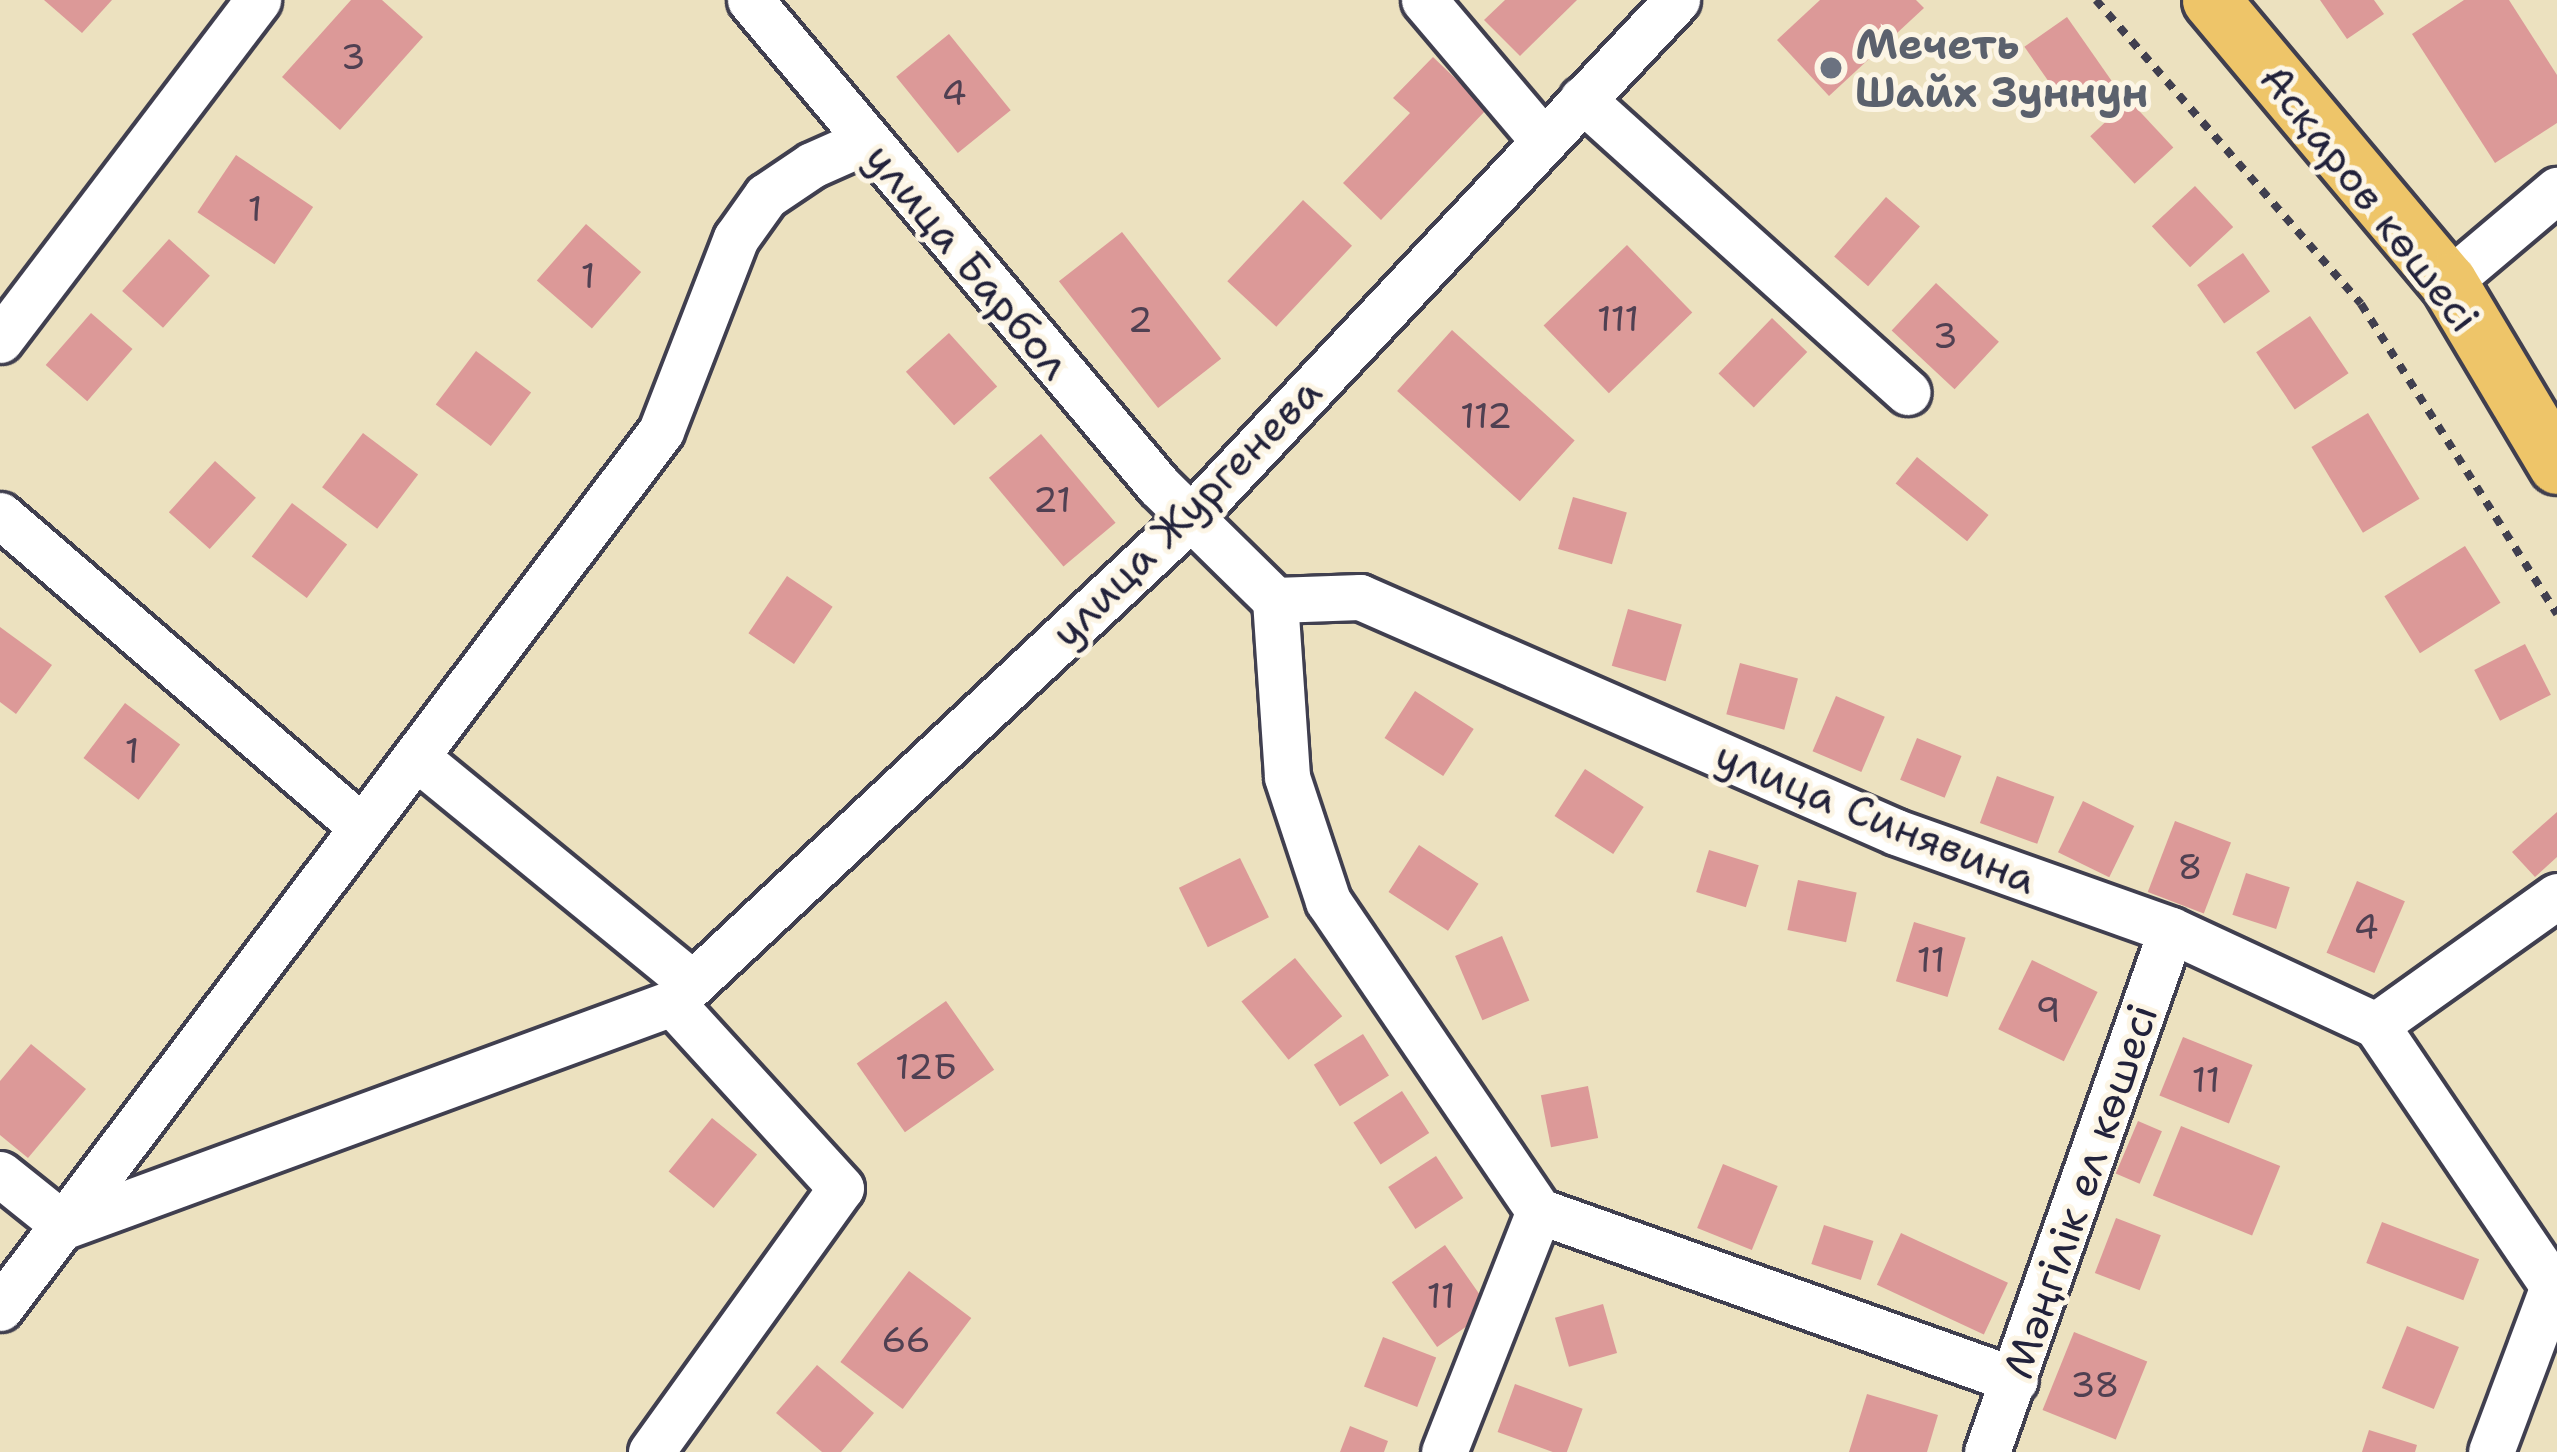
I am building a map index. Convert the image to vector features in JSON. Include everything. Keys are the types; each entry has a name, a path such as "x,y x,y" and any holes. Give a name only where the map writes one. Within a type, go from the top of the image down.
{"main road":[{"name":"Асқаров көшесі","path":"2211,0 2448,282 2557,465"}],"street":[{"path":"0,340 258,0"},
{"name":"улица Барбол","path":"750,0 1190,518"},
{"path":"1424,0 1542,140"},
{"name":"улица Жургенева","path":"682,993 1190,518 1677,0"},
{"path":"1582,99 1907,392"},
{"path":"0,1308 661,431 736,238 766,196 812,165 866,141"},
{"path":"2448,282 2557,190"},
{"path":"0,514 362,826"},
{"path":"1190,518 1275,600 1287,777 1328,902 1539,1211 2014,1380"},
{"name":"улица Синявина","path":"1275,600 1360,597 1896,832 2171,930 2376,1025"},
{"path":"416,757 682,993 841,1188 651,1452"},
{"path":"2491,1452 2552,1286 2376,1025 2557,896"},
{"name":"Мәңгілік ел көшесі","path":"1987,1452 2171,930"},
{"path":"65,1226 682,993"},
{"path":"0,1174 65,1226"},
{"path":"1444,1452 1539,1211"}],"path":[{"path":"2096,0 2361,304 2557,614"}],"building":[{"path":"44,0 112,0 82,33"},
{"path":"351,0 382,0 423,37 340,130 282,77"},
{"path":"1505,0 1577,0 1520,56 1484,20"},
{"name":"Мечеть Шайх Зуннун","path":"1820,0 1916,0 1924,8 1829,96 1777,40"},
{"path":"2320,0 2374,0 2384,14 2347,39"},
{"path":"2464,0 2509,0 2557,75 2557,123 2495,163 2412,34"},
{"path":"2067,17 2112,81 2069,111 2024,47"},
{"path":"949,34 1011,110 958,153 896,77"},
{"path":"1433,57 1487,109 1381,220 1343,183 1410,113 1393,98"},
{"path":"2129,100 2173,148 2135,184 2090,136"},
{"path":"236,155 313,207 275,264 197,212"},
{"path":"2195,186 2233,227 2190,267 2152,226"},
{"path":"1886,197 1920,227 1868,286 1834,257"},
{"path":"1303,200 1352,246 1276,327 1227,281"},
{"path":"586,224 641,272 592,328 537,281"},
{"path":"1122,232 1221,359 1158,408 1059,281"},
{"path":"169,239 210,276 163,328 122,291"},
{"path":"1627,245 1692,313 1609,393 1544,326"},
{"path":"2243,253 2270,292 2224,324 2197,285"},
{"path":"1936,283 1999,342 1955,389 1892,331"},
{"path":"91,313 133,349 87,401 46,365"},
{"path":"2310,316 2349,373 2295,410 2256,352"},
{"path":"1772,318 1807,352 1754,407 1719,373"},
{"path":"1452,330 1575,440 1520,501 1397,391"},
{"path":"949,333 997,387 954,425 906,372"},
{"path":"476,351 531,393 491,446 436,405"},
{"path":"2368,413 2420,499 2363,533 2311,447"},
{"path":"363,433 418,475 377,529 322,487"},
{"path":"1041,434 1116,523 1063,567 989,478"},
{"path":"1917,457 1988,515 1967,541 1896,483"},
{"path":"215,461 256,498 210,549 169,512"},
{"path":"1573,497 1627,512 1612,564 1558,549"},
{"path":"292,503 347,545 307,598 252,557"},
{"path":"2465,546 2501,603 2420,653 2384,596"},
{"path":"787,576 833,607 794,664 748,633"},
{"path":"1628,609 1682,624 1666,681 1612,666"},
{"path":"0,627 52,665 16,714 0,702"},
{"path":"2525,644 2551,695 2500,721 2474,670"},
{"path":"1740,663 1798,679 1784,730 1726,714"},
{"path":"1415,691 1474,729 1443,776 1385,738"},
{"path":"1836,696 1885,717 1861,772 1813,751"},
{"path":"125,703 180,745 139,800 83,758"},
{"path":"1917,738 1962,756 1945,798 1900,780"},
{"path":"1585,769 1644,807 1613,854 1555,816"},
{"path":"1997,776 2054,797 2037,844 1980,823"},
{"path":"2083,801 2134,826 2109,877 2058,852"},
{"path":"2557,812 2557,857 2535,877 2512,852"},
{"path":"2175,821 2231,843 2204,913 2148,892"},
{"path":"1419,845 1479,884 1448,931 1389,892"},
{"path":"1709,850 1759,865 1746,907 1696,892"},
{"path":"1240,858 1269,917 1208,947 1179,888"},
{"path":"2246,873 2290,887 2276,929 2232,915"},
{"path":"1798,880 1857,892 1846,942 1787,930"},
{"path":"2357,881 2405,901 2374,973 2327,953"},
{"path":"1914,922 1966,938 1948,997 1896,981"},
{"path":"1502,936 1529,1000 1482,1020 1455,956"},
{"path":"1295,958 1342,1016 1289,1060 1241,1001"},
{"path":"2032,960 2098,992 2064,1061 1998,1029"},
{"path":"946,1001 994,1070 905,1132 857,1064"},
{"path":"1363,1034 1389,1076 1340,1106 1314,1065"},
{"path":"2183,1037 2253,1065 2229,1124 2159,1095"},
{"path":"31,1044 86,1089 28,1158 0,1135 0,1081"},
{"path":"1588,1086 1598,1138 1551,1147 1541,1095"},
{"path":"1402,1091 1429,1133 1381,1165 1353,1123"},
{"path":"712,1118 757,1155 714,1208 669,1172"},
{"path":"2138,1121 2162,1131 2140,1184 2116,1173"},
{"path":"2181,1126 2280,1166 2252,1236 2153,1196"},
{"path":"1436,1156 1463,1198 1415,1229 1388,1187"},
{"path":"1723,1164 1778,1186 1752,1250 1697,1228"},
{"path":"2116,1218 2161,1235 2140,1290 2095,1273"},
{"path":"2382,1222 2479,1259 2463,1300 2366,1263"},
{"path":"1824,1225 1873,1241 1861,1280 1811,1264"},
{"path":"1901,1233 2008,1283 1984,1335 1877,1285"},
{"path":"1445,1245 1490,1310 1437,1347 1392,1282"},
{"path":"909,1271 971,1318 903,1409 840,1362"},
{"path":"1603,1304 1617,1353 1569,1367 1555,1318"},
{"path":"2407,1326 2459,1347 2434,1409 2382,1388"},
{"path":"2074,1332 2147,1362 2116,1439 2043,1410"},
{"path":"1383,1337 1436,1357 1417,1407 1364,1386"},
{"path":"817,1365 874,1413 841,1452 822,1452 776,1413"},
{"path":"1515,1384 1583,1409 1567,1452 1553,1452 1498,1432"},
{"path":"1867,1394 1938,1415 1927,1452 1849,1452"},
{"path":"1350,1426 1388,1441 1384,1452 1340,1452"},
{"path":"2369,1430 2417,1445 2415,1452 2362,1452"}],"place":[{"name":"Мечеть Шайх Зуннун","path":"1831,68"}]}
